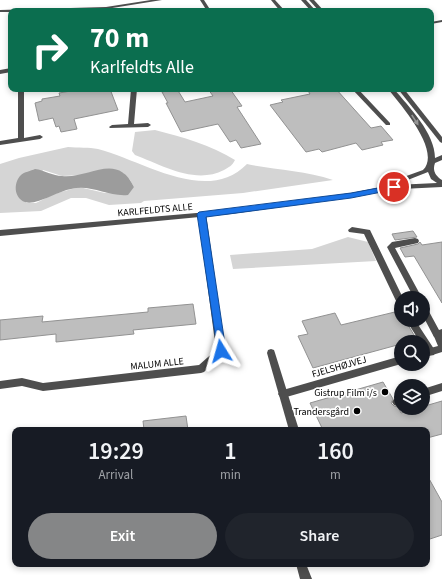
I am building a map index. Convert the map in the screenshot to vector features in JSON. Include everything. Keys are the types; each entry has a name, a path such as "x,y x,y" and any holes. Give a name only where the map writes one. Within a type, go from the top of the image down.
{"street":[{"path":"106,8 160,0"},
{"path":"273,0 280,8"},
{"path":"303,0 311,8"},
{"path":"311,0 319,8"},
{"path":"21,92 21,140"},
{"path":"131,126 134,92"},
{"path":"358,92 388,124"},
{"path":"393,92 410,112 427,138 434,154 431,164 433,177 442,184"},
{"path":"403,92 442,141"},
{"path":"112,127 148,125"},
{"path":"0,143 40,137"},
{"name":"KARLFELDTS ALLE","path":"0,233 202,214 351,195 381,188 425,171 431,164 442,157"},
{"name":"KARLFELDTS ALLE","path":"381,188 442,184"},
{"name":"MALUM ALLE","path":"0,385 22,382 43,387 201,369 221,351 202,214"},
{"path":"352,230 367,232 395,291"},
{"path":"414,291 391,247 396,244 415,241"},
{"path":"430,319 440,334 442,345"},
{"path":"430,352 442,348"},
{"path":"271,352 293,427"},
{"name":"FJELSHØJVEJ","path":"283,394 394,362"},
{"path":"430,391 442,387"},
{"path":"302,567 306,579"}],"shaded area":[{"path":"155,130 206,146 235,160 232,165 224,170 213,174 202,175 179,172 135,155 132,151 135,132"},
{"path":"68,147 91,148 116,155 155,170 194,180 213,181 231,176 247,164 312,174 333,180 243,193 144,201 141,203 109,205 86,198 71,198 41,211 0,213 0,164 19,158","holes":["43,170 62,176 123,173 134,187 105,193 79,187 54,194 36,203 26,203"]},
{"path":"111,168 127,176 134,187 128,195 78,188 66,190 35,202 25,202 21,200 17,194 16,186 18,178 22,174 35,169 55,175 72,176"},
{"path":"348,237 368,242 376,261 233,269 230,255 312,249"}],"building":[{"path":"111,92 118,110 74,119 77,129 61,132 59,126 56,127 53,118 39,121 35,103 42,101 42,99 60,96 59,93"},
{"path":"162,92 179,92 185,102 213,96 210,92 232,92 242,106 237,107 261,144 241,148 236,140 230,142 218,124 181,132 166,103 168,103"},
{"path":"309,92 339,92 371,128 381,126 393,140 381,142 383,145 362,150 356,143 322,152 319,149 306,152 270,105 283,102 281,100 310,94"},
{"path":"413,231 417,237 395,240 392,234"},
{"path":"420,242 422,245 442,242 442,303 414,256 405,257 400,248 418,244"},
{"path":"193,304 196,324 133,330 134,334 56,342 56,334 0,340 0,320 43,316 42,322 148,312 148,308"},
{"path":"394,312 394,327 409,327 414,335 394,335 394,346 313,368 298,336 308,334 302,321 335,313 341,325"},
{"name":"Trandersgård","path":"383,382 393,399 391,403 394,406 394,415 430,415 430,405 442,401 442,434 430,437 430,427 322,427 310,403"},
{"path":"186,416 188,427 144,427 143,421"},
{"path":"430,480 442,502 442,535 430,539"}],"place":[{"name":"Gistrup Film i/s","path":"385,392"},
{"name":"Trandersgård","path":"357,411"}],"route":[{"path":"221,351 202,214 232,212 351,195 381,188 394,187"}]}
